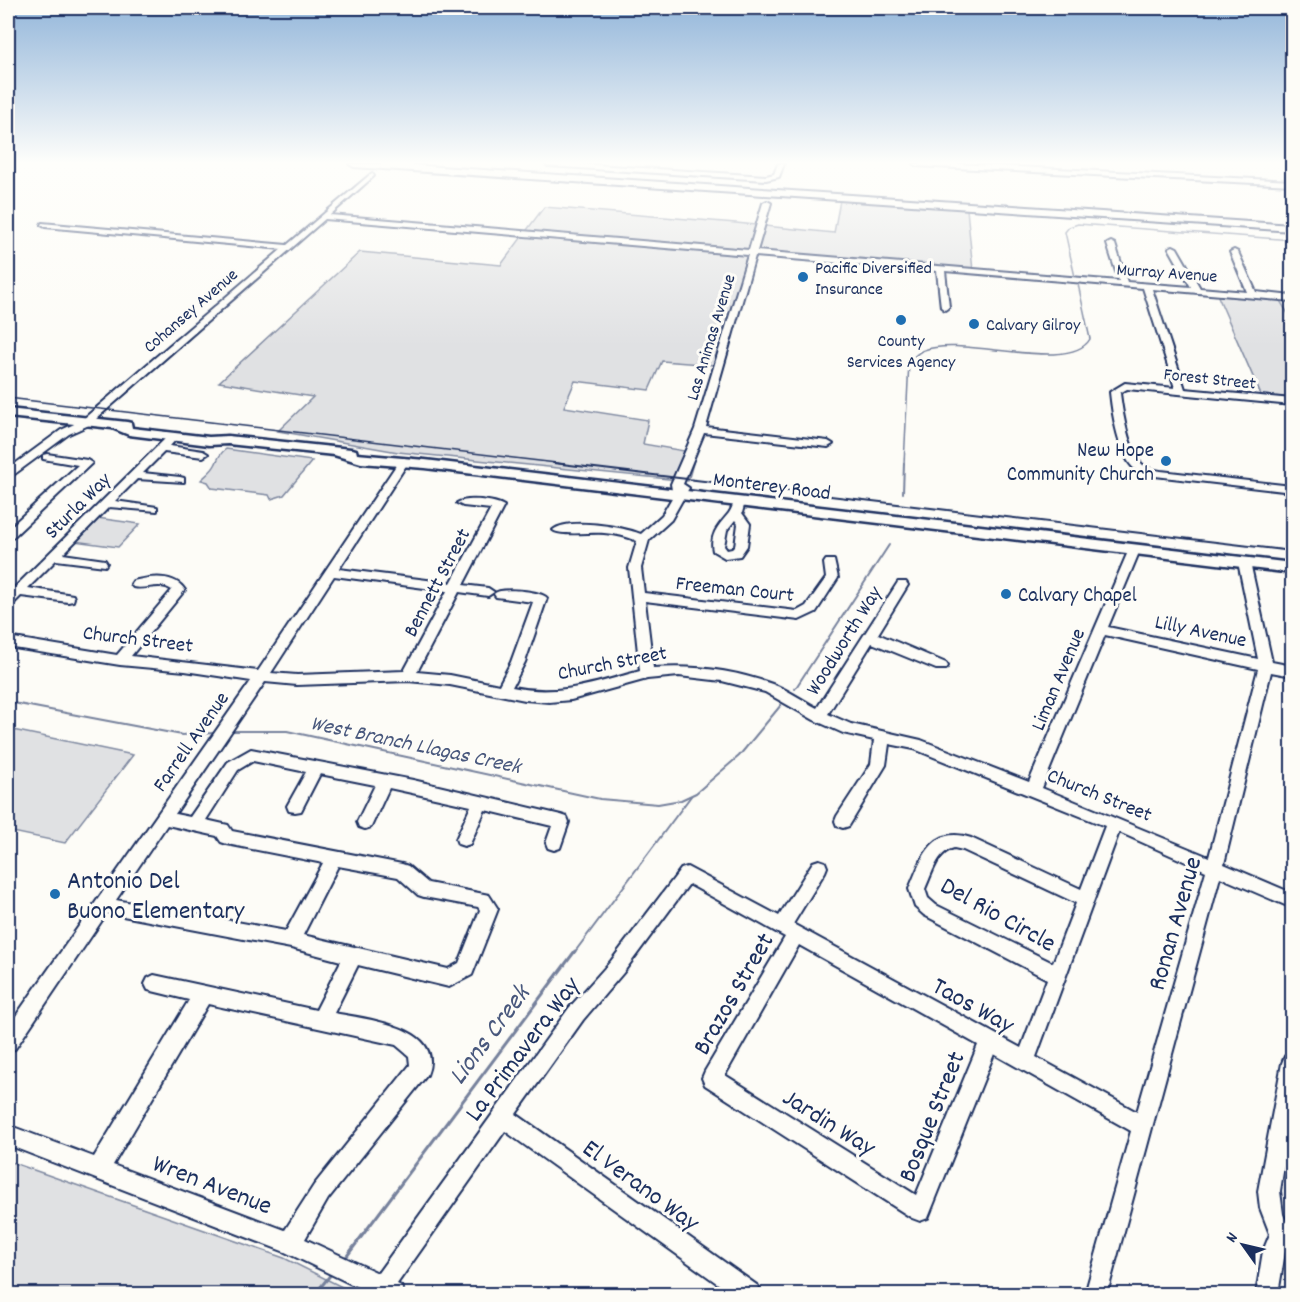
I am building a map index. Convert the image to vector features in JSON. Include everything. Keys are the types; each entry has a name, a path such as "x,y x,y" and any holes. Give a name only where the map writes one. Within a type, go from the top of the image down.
{"highway":[{"path":"1247,225 1293,229"}],"main road":[{"name":"Monterey Road","path":"8,413 84,423 215,435 228,440"},
{"name":"Monterey Road","path":"117,426 129,431 209,441 228,440 340,454 354,459 404,462 677,494 738,508 1293,568"}],"street":[{"path":"45,225 287,247"},
{"name":"Cohansey Avenue","path":"8,483 76,435 84,423 313,225"},
{"name":"Murray Avenue","path":"412,225 1293,298"},
{"name":"Las Animas Avenue","path":"644,539 667,517 677,494 686,485 694,457 694,445 761,225"},
{"path":"1111,244 1124,285"},
{"path":"1173,248 1197,290"},
{"path":"1234,252 1252,294"},
{"path":"942,270 945,308"},
{"path":"1147,287 1181,392"},
{"name":"Forest Street","path":"1293,402 1125,386 1117,388 1115,397 1130,455 1136,465 1149,472 1293,489"},
{"name":"Cohansey Avenue","path":"8,474 65,432 84,423"},
{"path":"700,429 828,444"},
{"name":"Sturla Way","path":"8,601 174,436"},
{"path":"162,448 204,454"},
{"path":"8,535 87,463 47,457"},
{"name":"Farrell Avenue","path":"8,1042 333,572 404,462"},
{"path":"135,475 180,480"},
{"path":"107,503 153,509"},
{"name":"Bennett Street","path":"408,676 498,507 463,503"},
{"path":"559,530 578,528 606,530 636,535 644,539 635,568 646,674"},
{"name":"Liman Avenue","path":"1033,791 1134,550"},
{"path":"53,556 101,563"},
{"name":"Ronan Avenue","path":"1096,1294 1215,867 1266,666 1244,562"},
{"name":"Freeman Court","path":"637,596 800,616 811,609 832,578 830,563"},
{"path":"333,572 541,598 518,662 503,690"},
{"path":"120,660 179,590 173,584 160,582 137,584"},
{"name":"Woodworth Way","path":"812,712 869,636 902,585"},
{"path":"18,591 68,598"},
{"name":"Lilly Avenue","path":"1101,630 1293,671"},
{"path":"869,636 941,666"},
{"name":"Church Street","path":"8,642 120,660 185,666 261,677 297,680 408,676 450,680 549,697 571,696 622,679 646,674 679,671 722,676 768,688 848,729 915,744 1114,823 1293,901"},
{"path":"843,821 878,765 882,738"},
{"path":"195,823 233,766 251,755 384,781 561,822 554,843"},
{"path":"295,806 316,768"},
{"path":"365,822 384,781"},
{"path":"464,839 481,802"},
{"path":"104,905 291,940 449,978 466,969 489,909 483,900 424,890 402,871 227,837 222,830 164,818"},
{"path":"1025,1062 1114,823"},
{"name":"Del Rio Circle","path":"1058,975 930,910 921,902 917,889 939,846 950,840 965,843 1086,900"},
{"path":"291,940 333,859"},
{"path":"789,931 819,867"},
{"name":"Taos Way","path":"687,874 1142,1126"},
{"name":"La Primavera Way","path":"387,1291 502,1118 576,1014 617,967 687,874"},
{"name":"Brazos Street","path":"712,1078 789,931"},
{"path":"320,1021 353,956"},
{"path":"154,984 397,1036 412,1042 420,1053 420,1068 321,1192 290,1243"},
{"path":"98,1170 203,994"},
{"name":"Bosque Street","path":"920,1210 989,1042"},
{"path":"1267,1294 1274,1251 1287,1237 1273,1218 1269,1191 1293,1064"},
{"name":"Jardin Way","path":"712,1078 920,1210"},
{"name":"El Verano Way","path":"502,1118 750,1294"},
{"name":"Wren Avenue","path":"8,1135 290,1243 357,1274 387,1291"}],"shaded area":[{"path":"531,225 753,225 834,233 835,225 969,225 973,271 755,253 713,365 662,361 649,390 575,381 564,407 648,420 643,444 696,453 688,481 398,452 278,431 313,397 219,382 360,252 501,265"},
{"path":"1217,294 1279,299 1292,320 1292,398 1261,395"},
{"path":"226,449 312,461 284,495 271,499 269,495 212,488 208,482 201,480"},
{"path":"97,518 140,524 118,547 74,541"},
{"path":"8,729 133,755 65,843 8,831"},
{"path":"8,1161 284,1258 356,1294 8,1294"}],"waterway":[{"name":"West Branch Llagas Creek","path":"1075,277 1065,232 1069,227 1076,225"},
{"name":"West Branch Llagas Creek","path":"1088,225 1292,240"},
{"name":"West Branch Llagas Creek","path":"904,464 909,361 922,351 942,347 1039,354 1079,349 1090,339 1078,284"},
{"name":"West Branch Llagas Creek","path":"903,493 904,463"},
{"name":"West Branch Llagas Creek","path":"795,689 889,545"},
{"name":"West Branch Llagas Creek","path":"8,702 182,735 214,733"},
{"name":"West Branch Llagas Creek","path":"229,731 287,731 600,799 658,804 681,800 696,793 739,756 781,705"},
{"name":"Lions Creek","path":"574,953 691,796"},
{"name":"Lions Creek","path":"344,1260 575,951"},
{"name":"Lions Creek","path":"315,1294 332,1273"}],"railway":[{"path":"8,398 565,464"},
{"path":"553,463 1292,551"}],"place":[{"name":"Pacific Diversified Insurance","path":"803,277"},
{"name":"County Services Agency","path":"901,320"},
{"name":"Calvary Gilroy","path":"974,324"},
{"name":"New Hope Community Church","path":"1166,461"},
{"name":"Calvary Chapel","path":"1006,594"},
{"name":"Antonio Del Buono Elementary","path":"55,894"}]}
